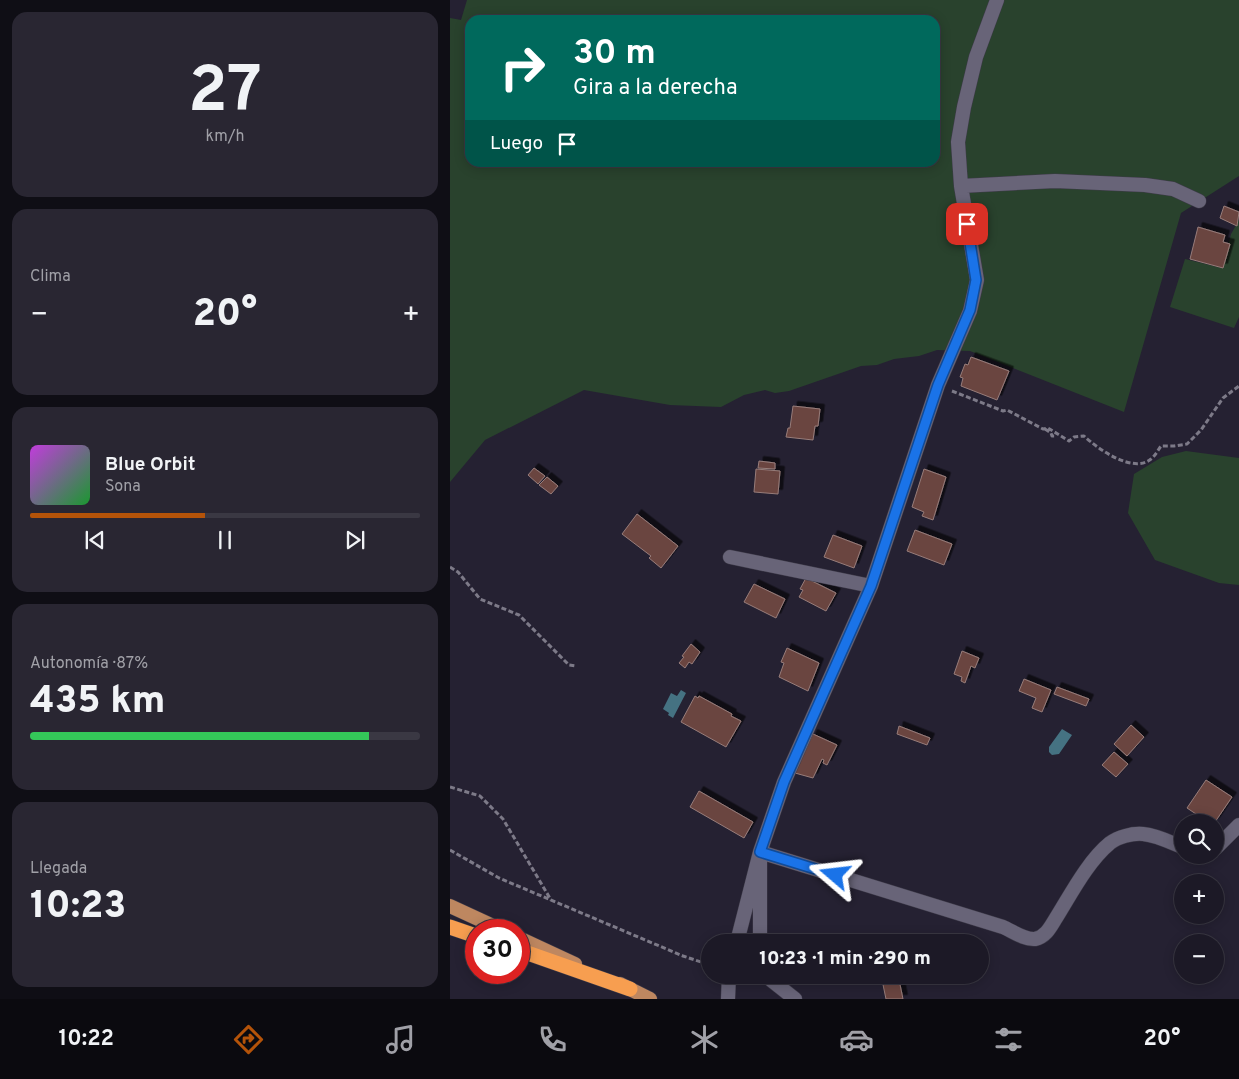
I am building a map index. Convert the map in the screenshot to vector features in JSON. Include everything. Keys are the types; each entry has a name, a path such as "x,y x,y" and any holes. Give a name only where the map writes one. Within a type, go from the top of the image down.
{"highway":[{"path":"450,927 465,932"},
{"path":"530,954 630,989"}],"main road":[{"path":"450,906 478,919"},
{"path":"530,943 650,999"}],"street":[{"path":"738,934 760,852 784,782 871,586 938,385 970,310 976,280 961,186 958,142 976,57 997,0"},
{"path":"961,186 1056,181 1145,185 1173,189 1199,202"},
{"path":"730,557 871,586"},
{"path":"1224,840 1239,825"},
{"path":"760,852 1003,927 1023,937 1035,939 1045,934 1076,885 1111,842 1126,836 1143,834 1174,844"},
{"path":"760,852 760,934"},
{"path":"728,999 729,984"},
{"path":"776,984 795,999"}],"path":[{"path":"938,385 1003,411 1007,410 1029,422 1048,428 1069,441 1074,437 1084,436 1113,457 1130,464 1147,461 1152,458 1161,446 1186,444 1201,430 1223,398 1239,386"},
{"path":"450,567 458,572 480,599 519,615 569,665 576,666"},
{"path":"450,787 480,796 503,819 552,900"},
{"path":"450,850 500,878 701,962"}],"green space":[{"path":"467,0 1239,0 1239,176 1181,213 1124,412 970,351 937,350 919,356 894,359 877,365 861,366 789,391 775,393 765,390 744,395 721,407 670,405 584,390 485,440 450,482 450,18 461,20"},
{"path":"1239,220 1239,317 1234,328 1170,307 1185,259 1222,268 1231,234"},
{"path":"1186,451 1239,458 1239,585 1219,583 1155,560 1128,513 1134,474 1162,457"}],"water":[{"path":"681,690 686,693 673,718 663,709 671,693 677,696"},
{"path":"1062,729 1072,735 1059,754 1052,755 1049,752 1049,747"}],"building":[{"path":"1224,206 1239,212 1237,226 1220,218"},
{"path":"1198,227 1225,235 1223,242 1230,244 1223,268 1190,259"},
{"path":"971,357 1009,371 997,400 961,386 963,378 960,377 965,364 968,365"},
{"path":"793,406 820,409 818,426 815,426 813,440 786,437 788,428 790,428"},
{"path":"759,461 775,463 775,469 758,468"},
{"path":"534,468 545,476 538,484 528,475"},
{"path":"756,469 780,471 778,494 754,492"},
{"path":"924,469 946,477 933,520 922,516 924,512 912,507"},
{"path":"547,477 558,486 551,494 539,485"},
{"path":"637,514 678,546 661,568 649,558 651,556 622,534"},
{"path":"915,530 952,544 944,565 907,551"},
{"path":"833,535 862,546 854,568 824,557"},
{"path":"806,578 836,593 826,611 799,597 803,590 800,589"},
{"path":"754,584 785,599 776,618 744,602"},
{"path":"691,644 700,652 692,664 689,662 685,668 679,663"},
{"path":"787,648 819,663 808,691 779,677 784,663 781,662"},
{"path":"962,651 979,658 975,668 971,666 965,683 961,681 962,677 954,674"},
{"path":"1024,679 1051,690 1042,712 1032,708 1036,698 1019,691"},
{"path":"1057,687 1089,699 1086,706 1054,694"},
{"path":"695,696 698,698 699,696 741,721 726,747 681,722"},
{"path":"1131,725 1144,737 1127,756 1114,744"},
{"path":"899,726 930,738 927,745 897,734"},
{"path":"813,734 837,745 827,765 823,763 824,760 822,759 813,778 795,773"},
{"path":"1114,752 1128,764 1116,777 1102,765"},
{"path":"1206,780 1232,797 1220,814 1196,814 1187,808"},
{"path":"699,791 753,822 744,838 690,807"},
{"path":"883,984 900,984 903,999 886,999"}],"route":[{"path":"835,875 760,852 784,782 871,586 938,385 970,310 976,280 967,224"}]}
